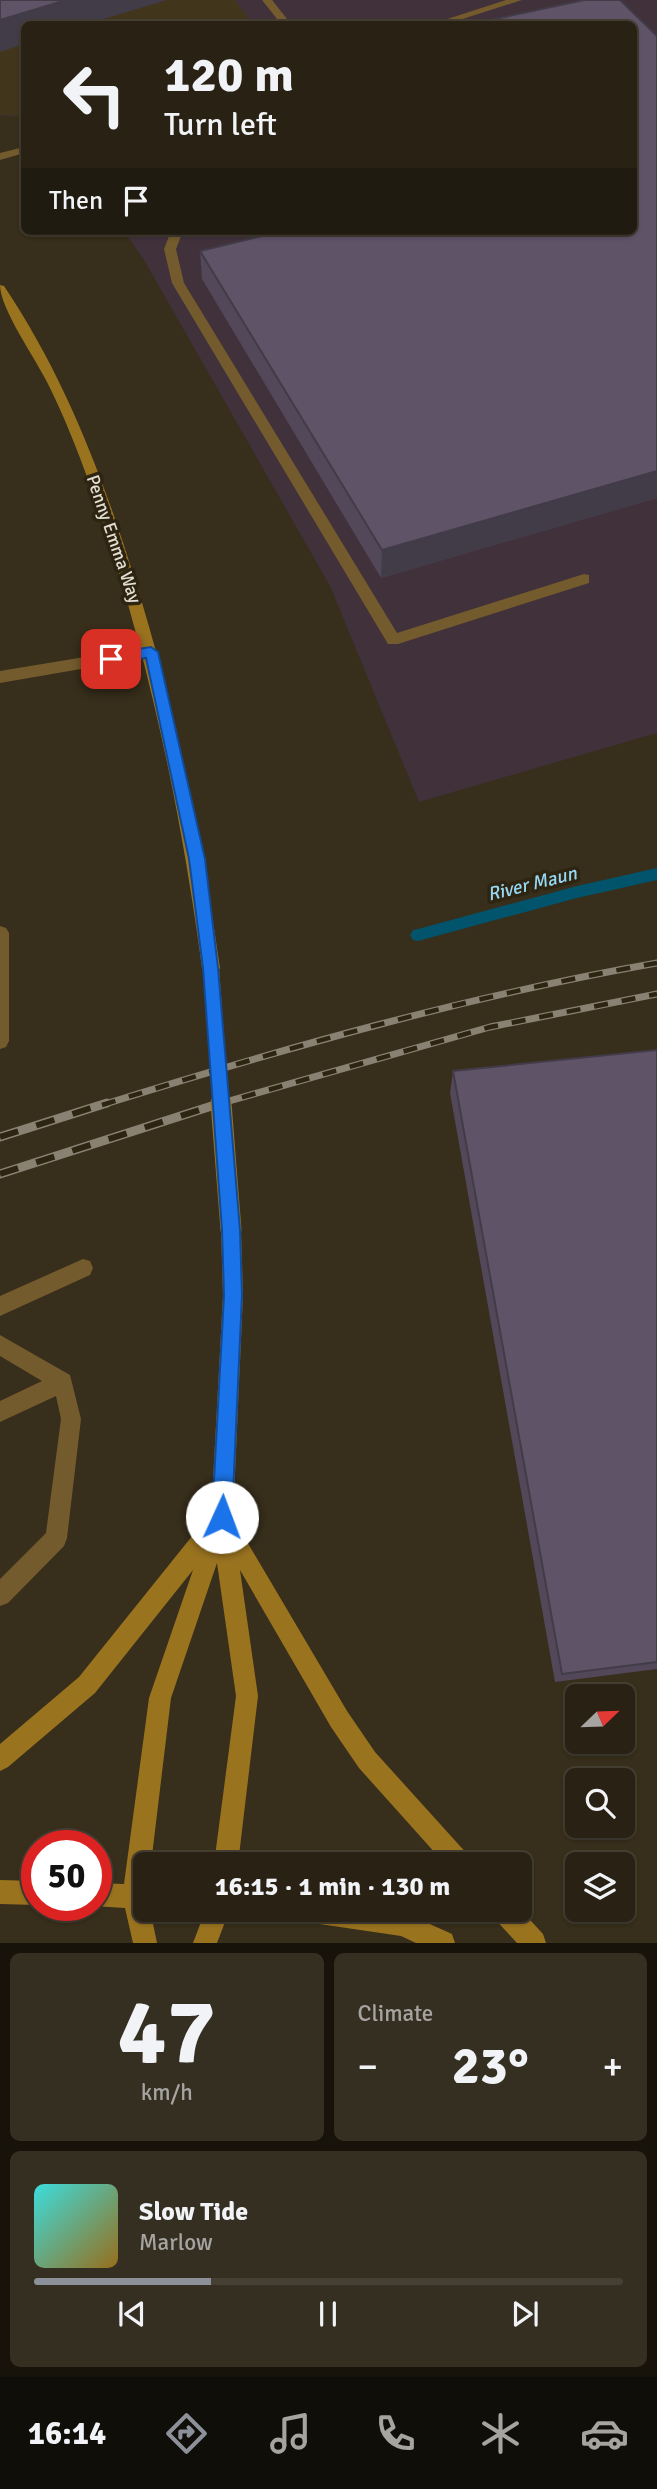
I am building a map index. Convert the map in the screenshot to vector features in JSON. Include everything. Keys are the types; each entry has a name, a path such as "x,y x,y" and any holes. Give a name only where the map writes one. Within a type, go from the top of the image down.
{"main road":[{"name":"Penny Emma Way","path":"0,289 34,338 72,419 151,652 197,859 211,968 231,1230 233,1295 222,1517 247,1696 228,1852"},
{"name":"Penny Emma Way","path":"145,1852 160,1699 222,1517"},
{"path":"0,1759 87,1685 222,1517 339,1719 368,1760 450,1852"},
{"path":"0,1892 21,1893"},
{"path":"112,1896 133,1897"},
{"name":"Penny Emma Way","path":"143,1922 145,1943"},
{"path":"205,1943 213,1922"},
{"path":"389,1922 403,1924 443,1943"},
{"path":"515,1922 534,1943"}],"street":[{"path":"267,0 284,21"},
{"path":"447,21 517,0"},
{"path":"0,157 21,150"},
{"path":"173,235 170,257 178,283 393,640 584,579"},
{"path":"0,677 151,652"},
{"path":"0,933 0,1041"},
{"path":"0,1306 83,1268"},
{"path":"0,1345 64,1382 71,1419 56,1538 0,1595"},
{"path":"0,1412 64,1382"}],"shaded area":[{"path":"0,0 657,0 657,733 419,802 330,586 144,260 127,235 637,235 637,21 21,21 21,115 0,115"},
{"path":"0,0 235,0 251,21 21,21 21,115 0,115"}],"building":[{"path":"0,0 66,0 0,20"},
{"path":"584,0 620,0 657,36 657,471 382,550 200,251 266,235 637,235 637,21 486,21"},
{"path":"657,1050 657,1662 562,1674 453,1071"}],"waterway":[{"name":"River Maun","path":"418,935 577,892 657,874"}],"railway":[{"path":"102,1105 239,1063 447,1007 657,963"},
{"path":"215,1105 490,1027 657,994"},
{"path":"0,1137 107,1103"},
{"path":"0,1174 221,1103"}],"route":[{"path":"111,659 151,652 197,859 211,968 231,1230 233,1295 222,1517"}]}
